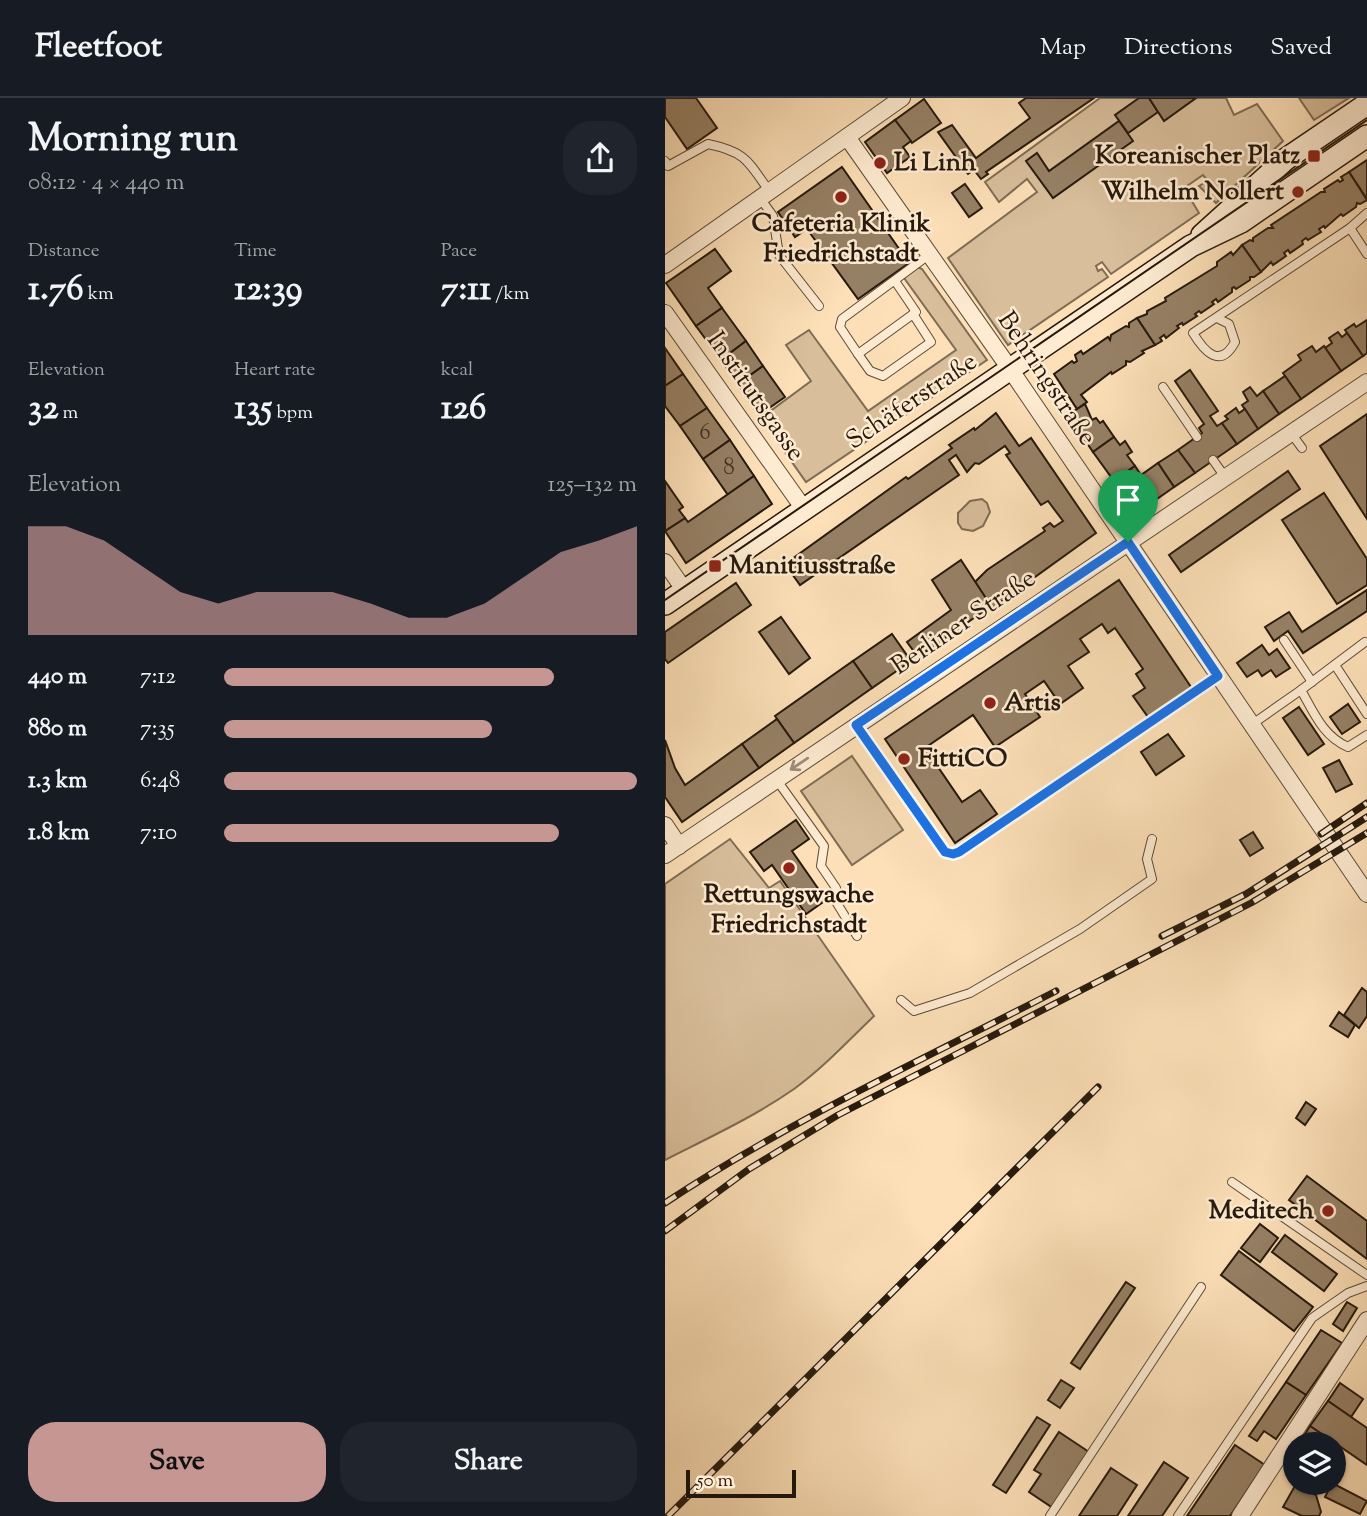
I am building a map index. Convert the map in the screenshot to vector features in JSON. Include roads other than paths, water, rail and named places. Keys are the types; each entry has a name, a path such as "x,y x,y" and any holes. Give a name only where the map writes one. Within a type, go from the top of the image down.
{"street":[{"path":"665,265 902,98"},
{"name":"Schäferstraße","path":"1191,246 1231,206 1286,159 1367,104"},
{"name":"Schäferstraße","path":"665,604 1191,246 1241,222 1367,136"},
{"name":"Behringstraße","path":"847,137 1010,369 1367,894"},
{"name":"Institutsgasse","path":"665,313 804,509"},
{"name":"Berliner Straße","path":"665,855 1367,382"},
{"path":"665,562 685,591"},
{"path":"665,825 679,846"},
{"path":"1240,1516 1367,1320"}],"lane":[{"path":"665,161 668,166 708,144 732,149 747,159 773,216 779,255 819,306"},
{"path":"1217,318 1229,324 1235,342 1230,350 1221,356 1211,356 1193,333 1350,228 1367,213"},
{"path":"1350,228 1367,254"},
{"path":"913,314 931,342 883,376 876,375 840,327 842,319 930,254"},
{"path":"858,354 916,312 895,281"},
{"path":"1163,387 1197,437"},
{"path":"1291,433 1302,449"},
{"path":"1213,460 1224,477"},
{"path":"1284,639 1312,682"},
{"path":"1251,725 1365,642"},
{"path":"1335,665 1367,713"},
{"path":"856,725 940,846 945,852 953,854 1218,676"},
{"path":"1301,690 1324,730 1335,741 1348,747 1367,735"},
{"path":"776,779 824,846 821,866 837,888 835,900 857,936"},
{"path":"901,1000 914,1011 970,993 1080,929 1152,879 1147,859 1152,839"},
{"path":"1232,1182 1367,1275"},
{"path":"1178,1516 1312,1318 1348,1293 1367,1286"},
{"path":"1054,1514 1201,1287"}],"tram line":[{"path":"665,600 1367,120"}],"railway":[{"path":"1321,834 1367,803"},
{"path":"1162,936 1246,894 1367,817"},
{"path":"665,1231 749,1169 838,1115 1251,903 1367,833"},
{"path":"665,1203 808,1118 1056,991"},
{"path":"668,1516 1098,1087"}],"place":[{"name":"Koreanischer Platz","path":"1314,156"},
{"name":"Li Linh","path":"880,163"},
{"name":"Wilhelm Nollert","path":"1298,192"},
{"name":"Cafeteria Klinik Friedrichstadt","path":"841,197"},
{"name":"Manitiusstraße","path":"715,566"},
{"name":"Artis","path":"990,703"},
{"name":"FittiCO","path":"904,759"},
{"name":"Rettungswache Friedrichstadt","path":"789,868"},
{"name":"Meditech","path":"1328,1211"}]}
